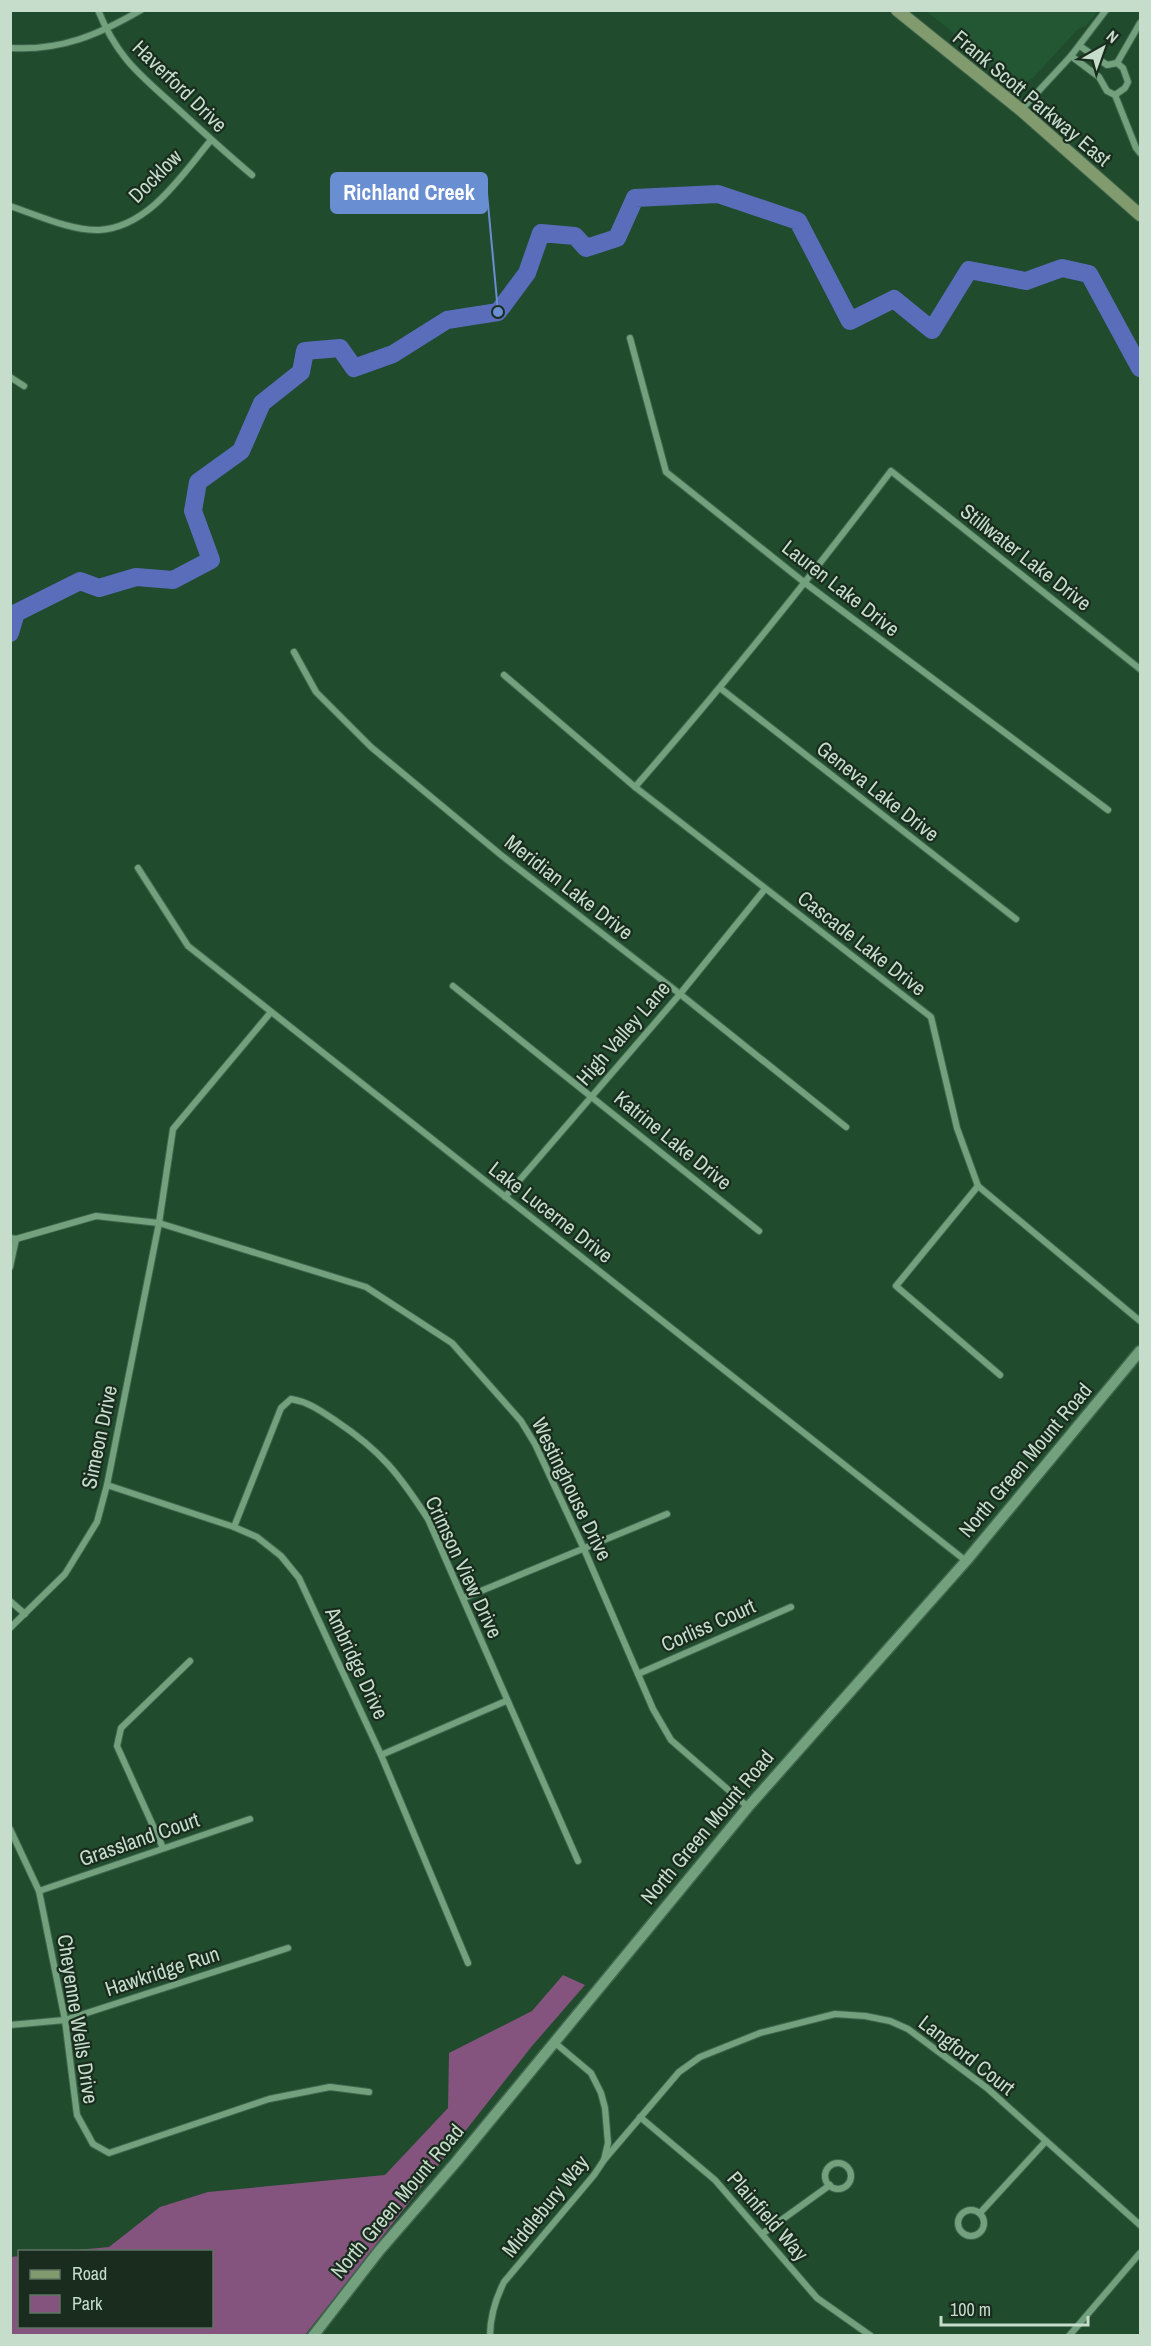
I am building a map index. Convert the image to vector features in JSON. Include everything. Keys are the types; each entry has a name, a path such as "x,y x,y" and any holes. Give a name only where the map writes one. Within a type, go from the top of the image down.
{"main road":[{"name":"Frank Scott Parkway East","path":"897,10 1021,110 1140,216"}],"street":[{"name":"Haverford Drive","path":"98,10 106,30 127,62 152,88 252,175"},
{"path":"10,48 64,46 106,30 141,10"},
{"path":"1021,110 1080,46 1106,10"},
{"path":"1080,46 1107,65 1117,63 1140,23"},
{"path":"1071,56 1099,76 1107,91 1115,95 1140,153"},
{"path":"1115,95 1125,88 1128,82 1123,68 1117,63"},
{"name":"Docklow","path":"10,206 65,225 98,230 120,225 140,216 168,191 211,140"},
{"name":"Lauren Lake Drive","path":"630,338 666,472 805,583 1108,810"},
{"path":"10,376 24,386"},
{"name":"Stillwater Lake Drive","path":"805,583 891,471 1140,669"},
{"path":"635,787 697,716 805,583"},
{"name":"Meridian Lake Drive","path":"294,652 316,692 371,747 501,855 846,1127"},
{"name":"Cascade Lake Drive","path":"504,675 635,787 931,1017 957,1128 978,1186"},
{"name":"Geneva Lake Drive","path":"720,688 1016,919"},
{"name":"Lake Lucerne Drive","path":"138,868 188,946 966,1561"},
{"name":"High Valley Lane","path":"505,1197 680,994 765,889"},
{"name":"Katrine Lake Drive","path":"453,986 759,1231"},
{"name":"Simeon Drive","path":"10,1628 64,1574 97,1522 107,1485 159,1223 173,1129 271,1012"},
{"path":"1000,1375 896,1286 978,1186 1140,1321"},
{"name":"Westinghouse Drive","path":"13,1239 96,1216 159,1223 366,1287 452,1342 521,1421 535,1444 584,1549 653,1709 671,1740 748,1807"},
{"path":"10,1267 13,1239"},
{"name":"North Green Mount Road","path":"313,2336 379,2252 456,2162 748,1807 966,1561 1140,1351"},
{"name":"Crimson View Drive","path":"234,1527 281,1408 291,1399 308,1402 359,1437 387,1461 428,1519 578,1861"},
{"name":"Ambridge Drive","path":"107,1485 234,1527 266,1543 281,1556 298,1578 381,1755 468,1964"},
{"path":"464,1598 668,1514"},
{"path":"10,1601 25,1614"},
{"name":"Corliss Court","path":"639,1674 792,1607"},
{"path":"163,1848 117,1746 122,1728 190,1661"},
{"path":"381,1755 506,1701"},
{"name":"Grassland Court","path":"39,1891 250,1819"},
{"name":"Cheyenne Wells Drive","path":"10,1829 39,1891 65,2020 77,2115 93,2144 109,2153 269,2099 330,2087 369,2092"},
{"name":"Hawkridge Run","path":"10,2025 65,2020 288,1948"},
{"name":"Langford Court","path":"604,2160 679,2072 699,2057 760,2033 835,2014 891,2021 908,2029 987,2088 1140,2225"},
{"name":"Middlebury Way","path":"490,2336 491,2316 504,2283 604,2160 608,2143 605,2108 601,2093 591,2073 554,2041"},
{"name":"Plainfield Way","path":"640,2117 715,2180 817,2298 871,2336"},
{"path":"980,2213 1046,2141"},
{"path":"835,2163 846,2166 850,2175 847,2184 838,2188 830,2185 825,2178 827,2169 835,2163"},
{"path":"762,2234 830,2185"},
{"path":"968,2210 980,2213 984,2222 981,2232 971,2236 963,2233 958,2225 960,2216 968,2210"},
{"path":"1069,2336 1140,2253"}],"shaded area":[{"path":"926,11 1098,11 1086,26 1078,29 1033,78 1025,82 1016,82"}],"green space":[{"path":"563,1975 585,1985 532,2046 305,2335 11,2335 11,2257 18,2256 18,2328 213,2328 213,2250 77,2250 109,2247 160,2207 208,2192 385,2175 448,2108 449,2053 532,2011"}],"waterway":[{"path":"10,633 16,613 80,581 99,588 136,577 173,580 211,560 193,511 198,482 241,451 262,403 301,372 305,351 340,348 354,368 393,354 447,320 498,312 527,273 541,233 575,236 586,248 617,238 635,198 718,194 798,221 850,321 894,299 932,330 969,270 1026,281 1062,268 1089,274 1140,368"}],"place":[{"name":"Richland Creek","path":"498,312"}]}
